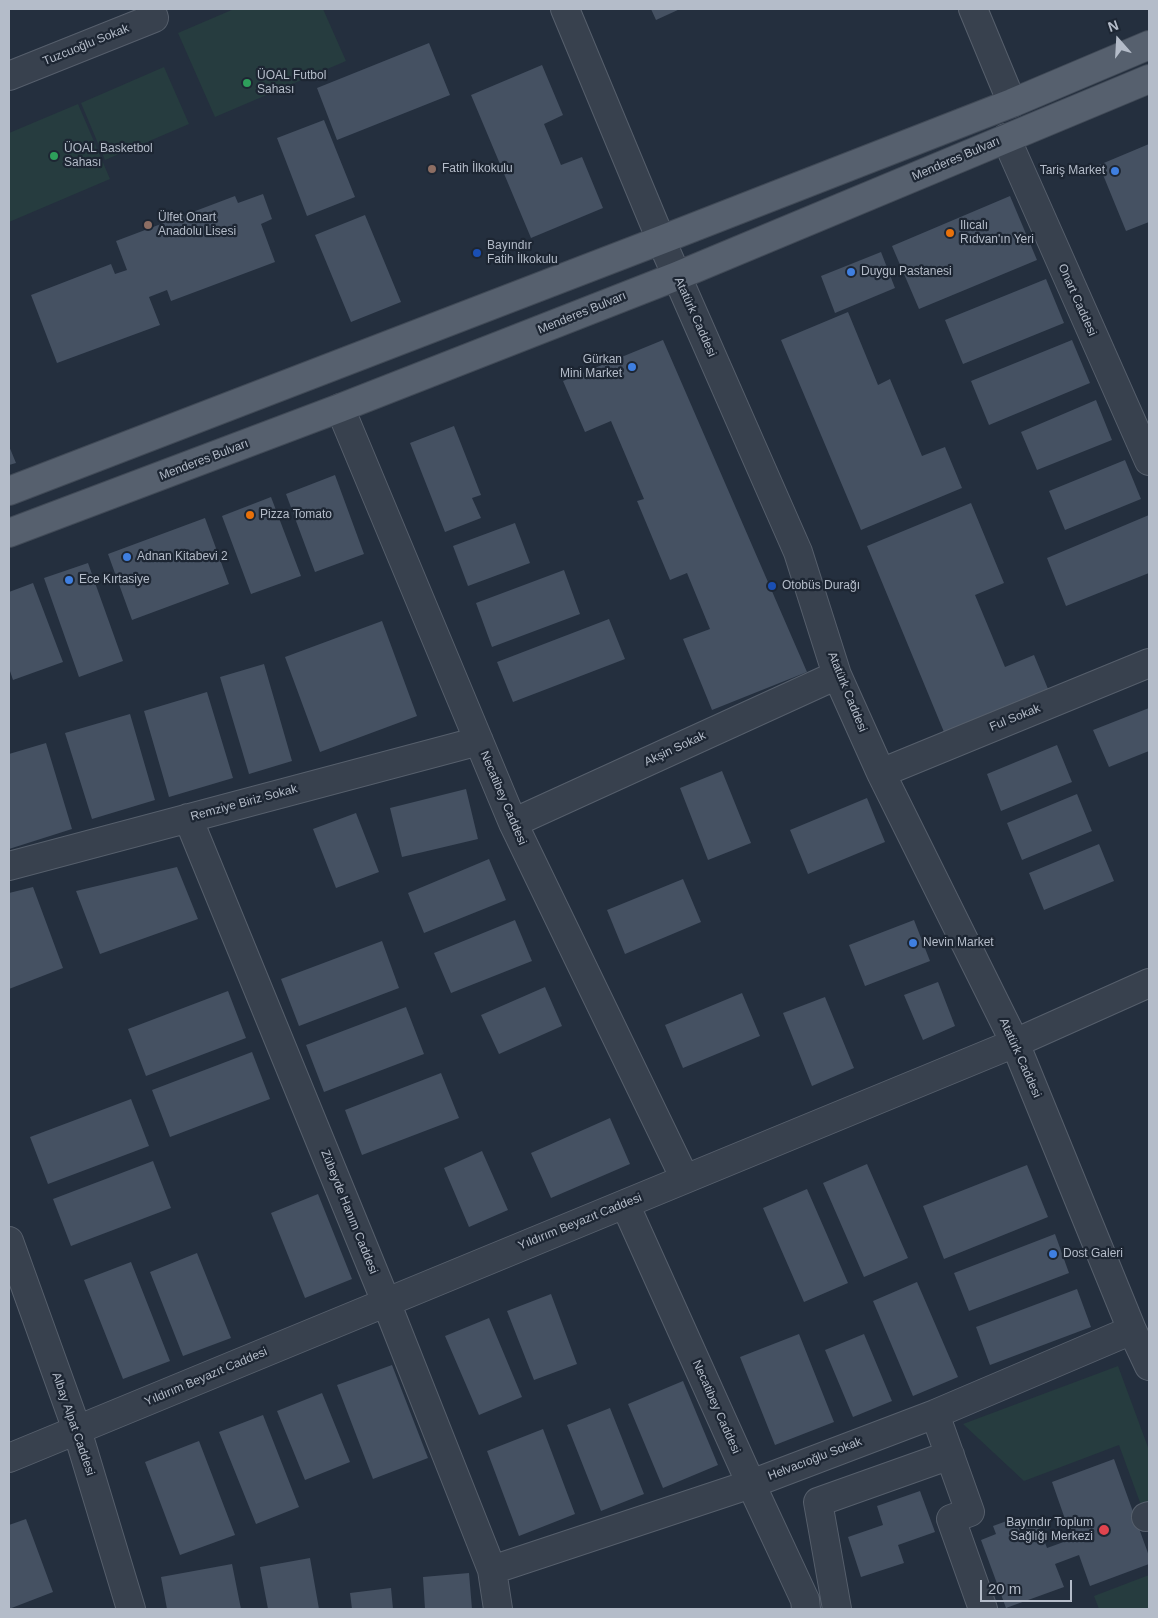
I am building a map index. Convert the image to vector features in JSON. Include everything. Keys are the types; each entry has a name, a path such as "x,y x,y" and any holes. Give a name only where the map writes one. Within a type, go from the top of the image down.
{"main road":[{"path":"9,491 1012,103 1149,45"},
{"name":"Menderes Bulvarı","path":"9,534 340,408 677,276 1149,78"}],"street":[{"name":"Tuzcuoğlu Sokak","path":"9,76 154,18 151,9"},
{"name":"Atatürk Caddesi","path":"565,9 661,240 798,552 837,675 881,773 1015,1043 1132,1330 1149,1366"},
{"path":"973,9 1012,103"},
{"name":"Onart Caddesi","path":"1006,138 1149,461"},
{"name":"Necatibey Caddesi","path":"340,408 513,823 685,1179"},
{"name":"Ful Sokak","path":"881,773 1149,663"},
{"name":"Akşin Sokak","path":"513,823 837,675"},
{"name":"Remziye Biriz Sokak","path":"9,866 479,741"},
{"name":"Zübeyde Hanım Caddesi","path":"188,818 386,1302 492,1570 498,1609"},
{"name":"Yıldırım Beyazıt Caddesi","path":"9,1458 1015,1043 1149,983"},
{"name":"Necatibey Caddesi","path":"625,1204 750,1484 805,1600 806,1609"},
{"name":"Albay Alpat Caddesi","path":"9,1241 77,1430 131,1609"},
{"name":"Helvacıoğlu Sokak","path":"492,1570 750,1484 935,1414 1132,1330"},
{"path":"935,1414 970,1512 951,1519 984,1609"},
{"path":"837,1609 818,1502 950,1455"}],"green space":[{"name":"ÜOAL Futbol Sahası","path":"234,9 323,9 346,61 215,117 178,33"},
{"name":"ÜOAL Basketbol Sahası","path":"164,67 189,124 105,160 81,103"},
{"name":"ÜOAL Basketbol Sahası","path":"78,104 110,179 9,222 9,133"},
{"path":"1118,1366 1149,1450 1149,1527 1119,1445 1024,1481 963,1424"},
{"path":"1149,1575 1149,1609 1099,1609 1094,1596"}],"building":[{"path":"651,9 680,9 656,20"},
{"path":"429,43 450,95 337,140 317,88"},
{"path":"542,65 563,115 544,124 561,165 582,157 603,208 531,238 471,95"},
{"path":"324,120 355,197 307,216 277,138"},
{"path":"1149,144 1149,222 1126,231 1099,165"},
{"path":"263,194 272,219 261,224 275,262 171,301 167,290 149,297 160,325 57,363 31,295 111,264 115,274 127,270 116,241 235,196 238,203"},
{"path":"1010,196 1037,260 919,309 892,246"},
{"path":"365,215 401,302 351,322 315,235"},
{"path":"881,252 895,288 835,313 821,276"},
{"path":"1046,279 1064,323 963,364 945,320"},
{"path":"848,312 878,385 890,379 922,456 945,447 962,488 861,530 781,340"},
{"path":"663,340 807,672 712,710 683,639 710,629 687,573 670,580 637,501 644,499 611,421 585,432 563,381"},
{"path":"1072,340 1090,383 989,425 971,381"},
{"path":"1096,400 1112,440 1037,470 1021,432"},
{"path":"454,426 481,495 472,498 481,518 445,532 410,443"},
{"path":"9,446 16,463 9,465"},
{"path":"1125,460 1141,499 1065,530 1049,491"},
{"path":"335,475 364,554 315,572 286,494"},
{"path":"271,497 301,576 251,594 222,516"},
{"path":"971,503 1004,583 975,595 1005,667 1034,655 1048,689 944,732 867,546"},
{"path":"1149,515 1149,573 1066,606 1047,558"},
{"path":"205,518 229,584 132,620 108,554"},
{"path":"515,523 530,563 468,586 453,546"},
{"path":"88,563 123,661 79,677 44,578"},
{"path":"564,570 580,614 492,647 476,603"},
{"path":"33,583 63,662 13,680 9,668 9,592"},
{"path":"609,619 625,659 513,702 497,662"},
{"path":"382,621 417,716 320,752 285,657"},
{"path":"264,664 292,761 249,774 220,677"},
{"path":"207,692 233,778 169,797 144,711"},
{"path":"1149,708 1149,751 1109,767 1093,730"},
{"path":"130,714 155,800 92,819 65,733"},
{"path":"46,743 72,829 9,849 9,754"},
{"path":"1057,745 1072,782 1001,811 987,774"},
{"path":"722,771 751,843 708,860 680,788"},
{"path":"466,789 478,839 402,857 390,808"},
{"path":"1077,794 1092,831 1022,860 1007,823"},
{"path":"867,798 885,842 808,874 790,830"},
{"path":"356,813 379,872 336,888 313,829"},
{"path":"1099,844 1114,881 1044,910 1029,873"},
{"path":"489,859 506,900 424,933 408,893"},
{"path":"177,867 198,919 100,954 76,891"},
{"path":"683,879 701,922 625,954 607,910"},
{"path":"33,887 63,968 9,989 9,893"},
{"path":"515,920 532,961 451,993 434,953"},
{"path":"914,920 930,961 865,986 849,945"},
{"path":"382,941 399,988 299,1026 281,979"},
{"path":"938,982 955,1026 923,1040 904,995"},
{"path":"545,987 562,1026 499,1054 481,1015"},
{"path":"228,991 246,1038 146,1076 128,1029"},
{"path":"742,993 760,1036 683,1068 665,1025"},
{"path":"825,997 854,1068 812,1086 783,1013"},
{"path":"406,1007 424,1054 324,1092 306,1045"},
{"path":"252,1052 270,1099 170,1137 152,1090"},
{"path":"441,1073 459,1118 362,1155 345,1110"},
{"path":"131,1099 149,1146 48,1184 30,1137"},
{"path":"610,1118 630,1164 551,1198 531,1153"},
{"path":"482,1151 508,1210 469,1227 444,1168"},
{"path":"153,1161 171,1208 71,1246 53,1199"},
{"path":"867,1164 908,1258 864,1277 823,1183"},
{"path":"1027,1165 1048,1217 944,1259 923,1206"},
{"path":"807,1189 848,1283 804,1302 763,1208"},
{"path":"318,1194 352,1279 305,1298 271,1213"},
{"path":"1055,1234 1069,1273 969,1311 954,1273"},
{"path":"197,1253 231,1338 183,1356 150,1272"},
{"path":"131,1262 170,1361 123,1379 84,1280"},
{"path":"917,1282 958,1377 913,1396 873,1301"},
{"path":"1077,1289 1091,1327 990,1365 976,1327"},
{"path":"551,1294 577,1364 534,1380 507,1311"},
{"path":"489,1318 522,1397 479,1415 445,1336"},
{"path":"799,1334 834,1422 775,1445 740,1357"},
{"path":"864,1334 892,1401 853,1417 825,1350"},
{"path":"392,1365 428,1458 373,1479 337,1385"},
{"path":"683,1381 718,1465 663,1488 628,1404"},
{"path":"322,1393 350,1462 305,1480 277,1411"},
{"path":"610,1408 644,1494 601,1511 567,1425"},
{"path":"263,1415 299,1507 256,1524 219,1432"},
{"path":"543,1429 575,1514 519,1536 487,1451"},
{"path":"199,1441 235,1535 180,1555 145,1462"},
{"name":"Bayındır Toplum Sağlığı Merkezi","path":"1114,1459 1149,1556 1149,1564 1090,1586 1079,1555 1055,1564 1064,1587 1006,1608 981,1540 996,1534 993,1526 1015,1518 1018,1525 1036,1519 1047,1548 1072,1539 1052,1482"},
{"path":"920,1491 935,1532 898,1545 904,1563 861,1577 848,1537 883,1525 877,1506"},
{"path":"26,1519 53,1592 9,1609 9,1525"},
{"path":"310,1558 319,1609 268,1609 260,1567"},
{"path":"232,1564 241,1609 167,1609 161,1577"},
{"path":"469,1573 472,1609 425,1609 423,1577"},
{"path":"391,1588 393,1609 352,1609 350,1593"}],"place":[{"name":"ÜOAL Futbol Sahası","path":"247,83"},
{"name":"ÜOAL Basketbol Sahası","path":"54,156"},
{"name":"Fatih İlkokulu","path":"432,169"},
{"name":"Tariş Market","path":"1115,171"},
{"name":"Ülfet Onart Anadolu Lisesi","path":"148,225"},
{"name":"Ilıcalı Rıdvan'ın Yeri","path":"950,233"},
{"name":"Bayındır Fatih İlkokulu","path":"477,253"},
{"name":"Duygu Pastanesi","path":"851,272"},
{"name":"Gürkan Mini Market","path":"632,367"},
{"name":"Pizza Tomato","path":"250,515"},
{"name":"Adnan Kitabevi 2","path":"127,557"},
{"name":"Ece Kırtasiye","path":"69,580"},
{"name":"Otobüs Durağı","path":"772,586"},
{"name":"Nevin Market","path":"913,943"},
{"name":"Dost Galeri","path":"1053,1254"},
{"name":"Bayındır Toplum Sağlığı Merkezi","path":"1104,1530"}]}
